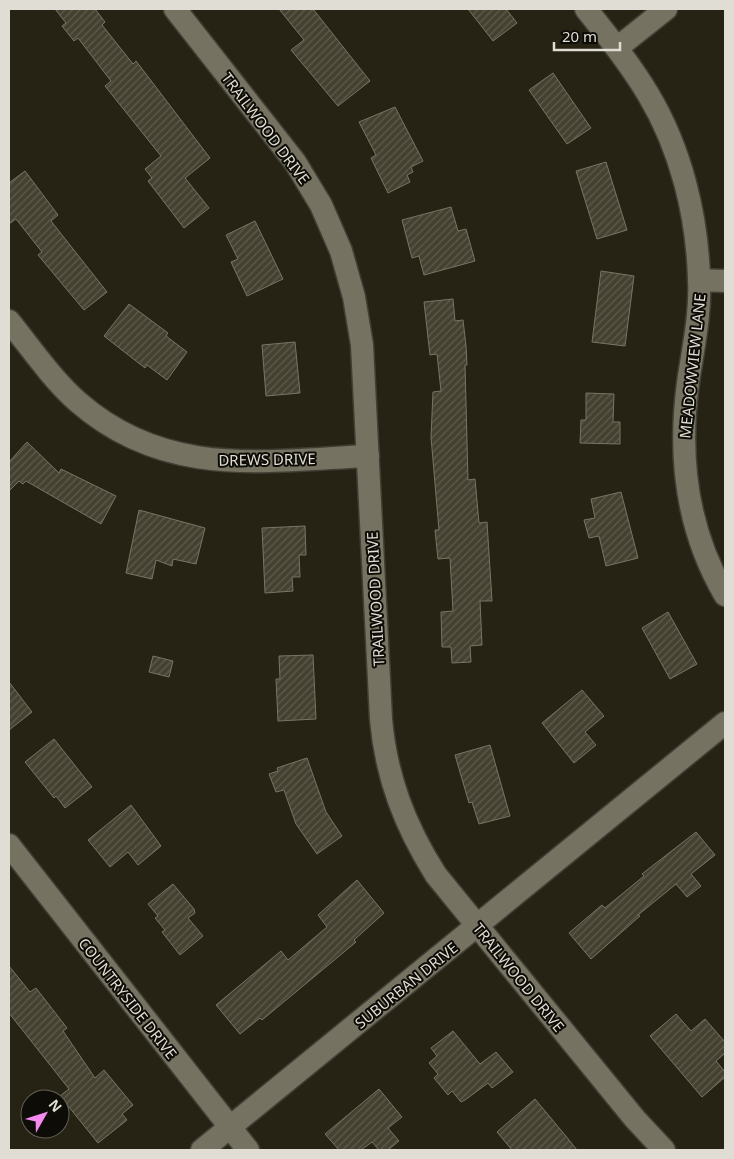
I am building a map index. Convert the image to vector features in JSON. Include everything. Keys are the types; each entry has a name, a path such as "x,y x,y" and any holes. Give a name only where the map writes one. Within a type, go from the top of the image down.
{"street":[{"name":"TRAILWOOD DRIVE","path":"175,9 295,162 321,206 341,251 354,297 362,345 380,719 388,770 399,807 418,846 436,875 628,1111 664,1150"},
{"name":"MEADOWVIEW LANE","path":"586,9 617,48 649,96 672,144 686,187 694,224 700,280 698,326 684,424 684,461 690,504 698,536 716,580 725,595"},
{"path":"617,48 666,9"},
{"path":"700,280 725,281"},
{"name":"DREWS DRIVE","path":"9,320 48,371 78,401 104,422 134,439 166,451 202,460 234,462 368,456"},
{"name":"SUBURBAN DRIVE","path":"202,1150 725,723"},
{"name":"COUNTRYSIDE DRIVE","path":"9,845 248,1150"}],"building":[{"path":"55,9 95,9 105,22 102,25 133,64 136,61 210,158 185,178 209,208 184,228 148,181 152,178 145,169 161,156 105,86 111,81 78,38 74,41 62,26 66,23"},
{"path":"279,9 313,9 370,81 338,106 291,50 304,40"},
{"path":"468,9 506,9 517,23 493,41"},
{"path":"553,73 591,128 567,144 529,90"},
{"path":"395,107 423,161 411,167 413,172 407,175 410,182 388,193 371,158 376,155 359,122"},
{"path":"606,162 627,230 597,239 576,171"},
{"path":"25,171 58,215 51,221 107,292 84,310 38,255 42,252 16,219 9,224 9,183"},
{"path":"451,207 458,231 466,229 475,261 424,275 419,256 412,258 402,220"},
{"path":"255,221 283,279 247,296 231,262 238,259 226,235"},
{"path":"601,271 634,276 625,346 592,342"},
{"path":"453,299 455,321 463,320 466,346 468,480 475,479 479,523 487,522 492,601 480,601 482,645 470,646 471,662 452,663 451,647 442,647 441,612 453,611 450,558 438,559 435,530 439,530 431,437 433,392 441,391 437,354 430,355 424,302"},
{"path":"129,304 168,333 166,336 187,352 167,380 147,365 145,368 104,336"},
{"path":"295,342 300,393 266,396 262,345"},
{"path":"586,393 614,394 613,422 620,422 620,444 580,443 581,420 586,420"},
{"path":"27,442 59,473 61,469 116,496 101,524 26,481 23,484 19,481 9,491 9,462"},
{"path":"621,492 638,558 606,566 599,536 589,538 584,520 595,518 591,499"},
{"path":"139,510 205,528 196,564 173,559 172,566 156,560 152,579 126,573"},
{"path":"305,526 306,555 299,555 300,577 292,577 293,591 265,593 262,528"},
{"path":"668,612 697,664 670,679 642,628"},
{"path":"313,655 316,719 278,721 276,679 280,679 279,656"},
{"path":"153,656 173,661 169,677 149,672"},
{"path":"9,682 32,712 9,730"},
{"path":"582,690 604,716 585,732 596,745 574,763 542,723"},
{"path":"54,739 92,787 65,808 56,796 54,798 25,762"},
{"path":"490,745 510,816 479,824 472,802 469,803 455,755"},
{"path":"307,758 326,812 342,836 317,854 296,824 284,790 276,792 269,774 278,771 277,768"},
{"path":"131,805 161,846 138,865 128,852 110,867 88,840"},
{"path":"696,832 715,855 691,874 701,886 687,897 676,884 638,915 640,916 591,959 569,933 602,905 605,908 644,876 642,874"},
{"path":"357,880 384,913 354,940 356,942 262,1020 260,1018 240,1034 216,1005 281,951 288,960 327,927 318,915"},
{"path":"173,884 194,909 195,913 188,918 203,936 180,955 162,932 165,930 155,918 158,916 148,904"},
{"path":"9,966 30,992 36,988 67,1028 63,1031 95,1078 104,1070 133,1105 122,1114 127,1120 98,1143 70,1108 70,1089 9,1013"},
{"path":"676,1014 691,1031 705,1019 725,1042 725,1053 716,1061 725,1072 725,1077 702,1097 650,1036"},
{"path":"453,1031 480,1064 496,1052 513,1072 492,1088 488,1083 461,1102 452,1091 448,1095 434,1078 438,1074 429,1063 437,1056 431,1048"},
{"path":"379,1089 402,1117 388,1128 399,1141 388,1150 379,1150 372,1142 361,1150 339,1150 325,1134"},
{"path":"535,1099 577,1150 512,1150 497,1132"}]}
